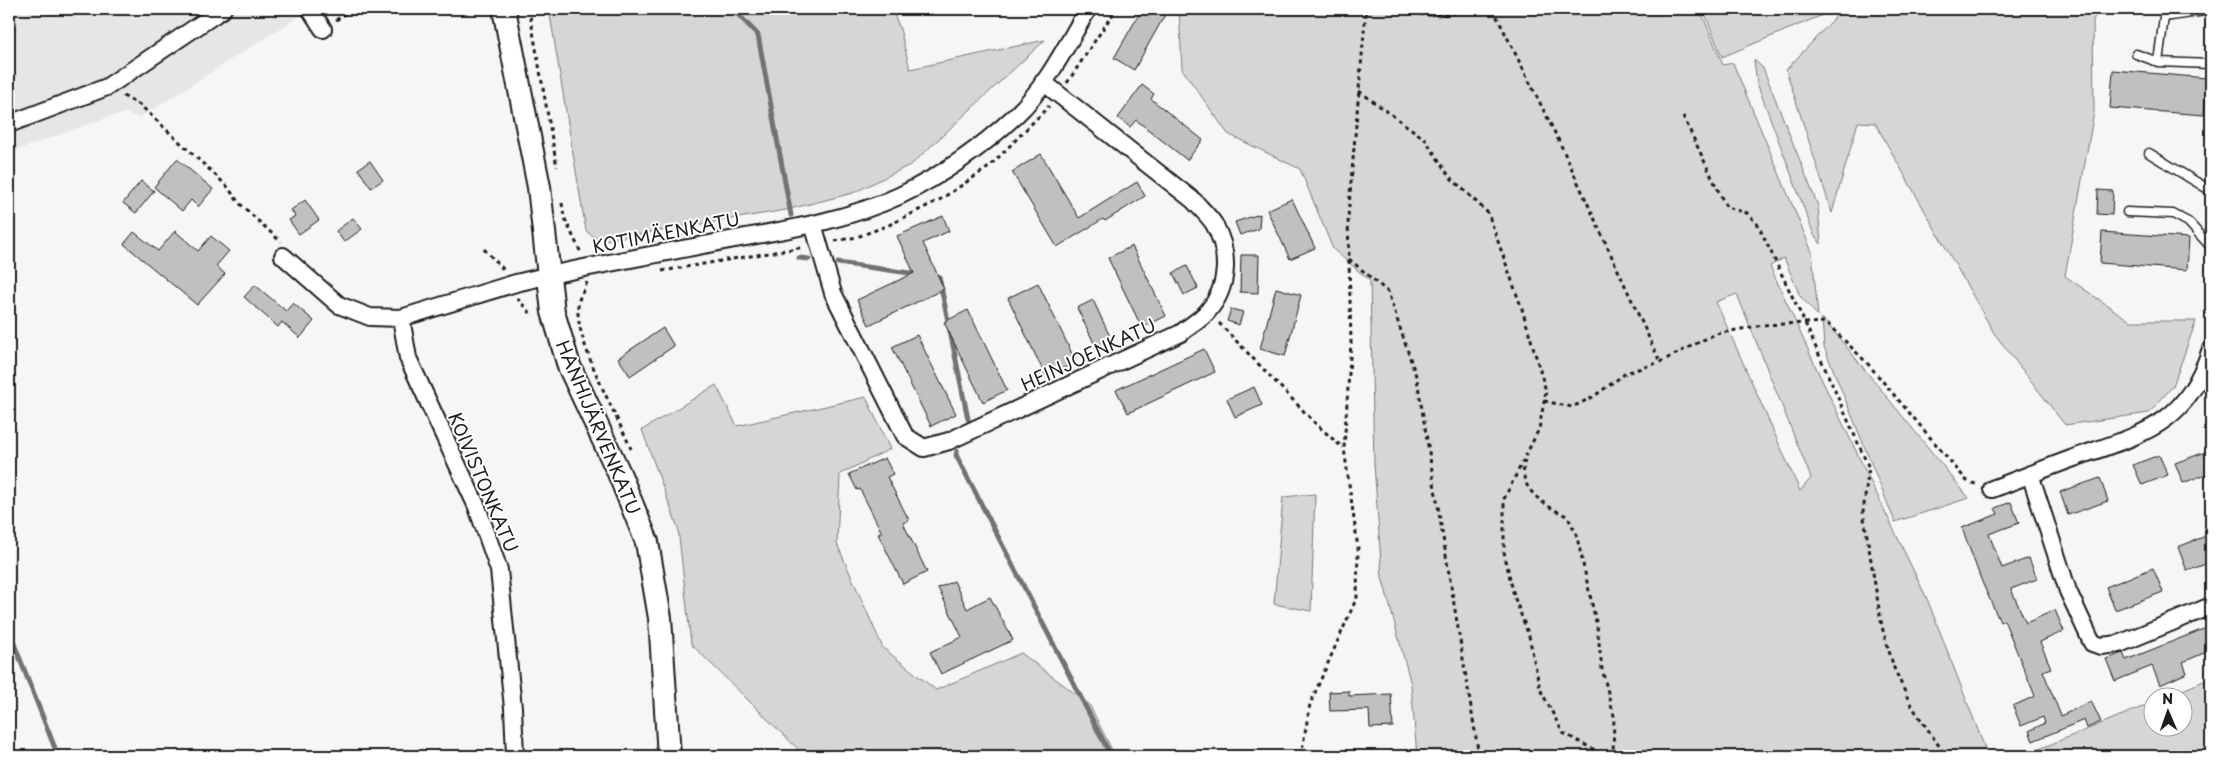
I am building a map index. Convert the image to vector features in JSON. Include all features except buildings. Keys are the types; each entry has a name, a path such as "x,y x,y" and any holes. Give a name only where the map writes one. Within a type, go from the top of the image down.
{"street":[{"path":"9,124 107,87 222,9"},
{"path":"310,9 323,30"},
{"name":"HANHIJÄRVENKATU","path":"504,9 539,187 553,312 569,366 647,542 660,618 669,756"},
{"name":"KOTIMÄENKATU","path":"283,256 339,305 370,317 401,318 516,282 813,224 873,206 898,196 937,176 979,146 1017,114 1043,82 1088,9"},
{"name":"HEINJOENKATU","path":"813,224 837,302 905,436 924,448 950,441 1180,333 1208,312 1220,293 1226,274 1224,252 1214,225 1194,201 1043,82"},
{"name":"KOIVISTONKATU","path":"401,318 408,358 477,507 499,570 513,708 515,756"},
{"path":"1992,489 2122,442 2159,425 2188,398 2203,373 2210,356"},
{"path":"2030,474 2068,591 2092,643 2101,646 2119,644 2211,606"}],"lane":[{"path":"2158,62 2164,17 2211,10"},
{"path":"2136,54 2158,62 2211,64"},
{"path":"2149,153 2211,191"},
{"path":"2127,212 2174,214 2188,222 2211,247"}],"path":[{"path":"529,9 546,95 557,170"},
{"path":"1301,756 1310,704 1357,597 1358,548 1344,448 1351,342 1348,217 1366,9"},
{"path":"1388,9 1417,16 1445,16 1478,9"},
{"path":"1493,9 1559,141 1660,362"},
{"path":"107,87 140,105 227,186 239,204 280,241 283,256"},
{"path":"1359,92 1424,139 1449,176 1488,213 1523,312 1546,391 1539,429 1504,499 1504,552 1514,596 1528,636 1540,689 1563,733 1606,756"},
{"path":"1683,116 1726,207 1747,213 1758,225 1805,323 1869,468 1863,512 1882,627 1894,668 1911,705 1946,756"},
{"path":"561,198 564,217 588,267"},
{"path":"484,249 516,282"},
{"path":"1349,258 1388,292 1417,379 1479,756"},
{"path":"2210,356 2207,323 2211,304"},
{"path":"1208,312 1316,424 1344,448"},
{"path":"1544,401 1572,407 1593,397 1626,373 1660,362 1715,334 1763,325 1826,322 1868,364 1967,481 1992,489"},
{"path":"1525,458 1524,477 1533,493 1552,510 1567,516 1576,533 1598,626 1602,669 1614,716 1614,756"}],"shaded area":[{"path":"9,9 311,9 139,118 126,113 108,117 9,153"},
{"path":"549,9 892,9 900,29 910,69 1045,40 912,164 853,193 786,210 599,241 586,231"},
{"path":"1179,9 1700,9 1723,65 1733,63 1812,252 1818,316 1800,296 1784,258 1770,266 1820,376 1928,601 1988,756 1417,756 1411,684 1382,577 1374,464 1370,281 1333,249 1300,169 1228,134 1182,69","holes":["1737,294 1811,478 1800,491 1716,302"]},
{"path":"1703,9 1837,9 1722,57"},
{"path":"1843,9 2099,9 2093,20 2094,112 2065,276 2130,321 2196,321 2173,386 2149,413 2065,425 1994,333 1875,123 1858,122 1832,213 1786,70"},
{"path":"1754,60 1763,68 1818,206 1821,244 1814,235 1757,83"},
{"path":"1822,318 1969,498 1895,522 1824,347"},
{"path":"716,385 737,426 866,397 890,449 840,474 837,544 883,648 936,690 1021,653 1089,704 1115,756 805,756 691,644 678,528 642,430"},
{"path":"1315,494 1311,611 1274,604 1283,497"},
{"path":"2211,678 2211,756 2022,756 2142,707 2142,738 2192,738 2192,688 2187,688"}],"waterway":[{"path":"733,9 758,35 791,215"},
{"path":"799,258 809,259"},
{"path":"838,263 917,274"},
{"path":"933,277 939,277 968,419"},
{"path":"957,451 956,455 1111,756"},
{"path":"9,631 58,756"}]}
